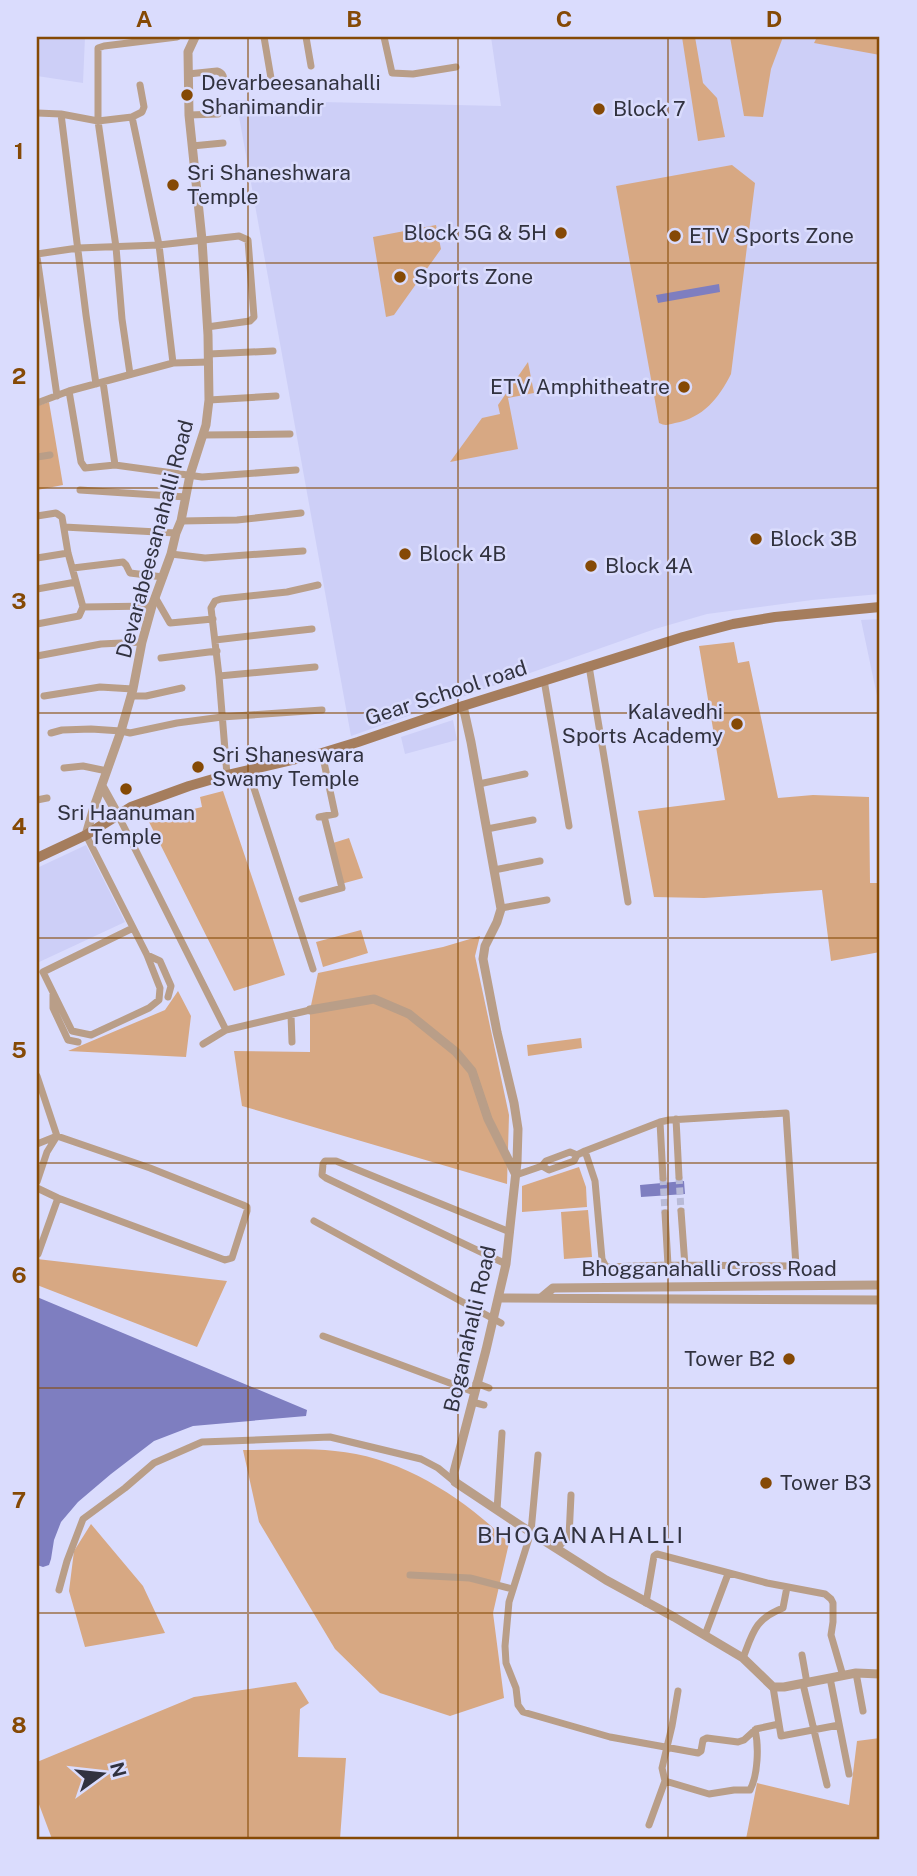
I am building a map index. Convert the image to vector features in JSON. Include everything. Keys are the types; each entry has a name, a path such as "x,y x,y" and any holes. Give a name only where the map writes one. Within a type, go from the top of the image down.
{"main road":[{"name":"Gear School road","path":"37,858 86,835 143,803 227,775 322,753 683,637 733,624 880,607"}],"street":[{"path":"130,374 98,121 98,48 135,40 177,37"},
{"name":"Devarabeesanahalli Road","path":"86,835 121,731 142,642 181,521 209,400 202,240 189,115 188,52 195,37"},
{"path":"264,37 272,84"},
{"path":"306,37 312,66"},
{"path":"384,37 392,73 413,74 456,67"},
{"path":"188,74 217,71 224,75 225,87"},
{"path":"37,113 61,114 98,121 132,117 144,110 140,85"},
{"path":"61,114 86,315 115,465"},
{"path":"189,115 218,114"},
{"path":"132,117 159,245 173,363"},
{"path":"192,146 223,143"},
{"path":"57,396 37,256 78,248 159,245 239,236 248,240 254,317 250,321 207,327"},
{"path":"37,402 173,363 274,351"},
{"path":"69,391 82,465 85,468 115,465 202,477 296,470"},
{"path":"209,400 276,396"},
{"path":"203,435 290,434"},
{"path":"37,457 50,455"},
{"path":"80,490 186,497"},
{"path":"181,521 237,520 302,513"},
{"path":"37,516 60,514 83,607 79,616 37,625"},
{"path":"64,527 176,533"},
{"path":"171,554 205,558 303,551"},
{"path":"37,558 68,553"},
{"path":"73,568 123,562 130,573 163,577"},
{"path":"37,589 76,582"},
{"path":"227,775 212,604 221,599 287,592 318,585"},
{"path":"83,607 154,601 170,623 212,619"},
{"path":"215,640 312,629"},
{"path":"37,656 102,644 142,642"},
{"path":"161,658 216,651"},
{"path":"589,666 628,902"},
{"path":"219,676 315,667"},
{"path":"544,680 569,825"},
{"path":"44,696 100,687 146,696 182,688"},
{"name":"Boganahalli Road","path":"455,1482 454,1472 474,1392 489,1355 497,1321 498,1298 510,1232 518,1129 483,960 485,946 497,922 500,908 463,706"},
{"path":"51,733 91,729 130,733 222,717 322,710"},
{"path":"303,899 342,888 321,816 335,814 322,753"},
{"path":"64,768 83,766 107,771"},
{"path":"248,770 313,969"},
{"path":"479,784 525,774"},
{"path":"102,786 226,1030"},
{"path":"37,800 47,798"},
{"path":"486,829 533,820"},
{"path":"86,835 147,955 160,988 159,1000 149,1008 91,1035 72,1031 43,972 133,928"},
{"path":"494,870 540,861"},
{"path":"500,908 547,900"},
{"path":"147,955 160,961 171,986 167,997"},
{"path":"53,991 53,1008 68,1040 78,1041"},
{"path":"203,1044 226,1030 310,1010 374,999 409,1014 456,1052 472,1071 488,1119 516,1175 542,1166 549,1170 574,1161 577,1155 585,1151 660,1122 786,1113 796,1266 606,1267 603,1264 595,1181 585,1151"},
{"path":"291,1015 292,1042"},
{"path":"37,1076 57,1136 37,1182"},
{"path":"676,1119 679,1177"},
{"path":"660,1122 663,1178"},
{"path":"37,1144 57,1136 195,1185 243,1205 247,1207 247,1211 232,1258 225,1260 37,1188"},
{"path":"37,1156 43,1163"},
{"path":"506,1264 326,1178 323,1175 323,1164 325,1161 336,1161 510,1232"},
{"path":"38,1254 58,1198"},
{"path":"681,1210 685,1266"},
{"path":"665,1213 668,1265"},
{"path":"314,1221 497,1321"},
{"name":"Bhogganahalli Cross Road","path":"541,1298 553,1288 880,1285"},
{"name":"Bhogganahalli Cross Road","path":"498,1298 880,1300"},
{"path":"323,1336 474,1392 484,1405"},
{"path":"474,1392 489,1388"},
{"path":"497,1510 502,1433"},
{"path":"59,1590 83,1519 154,1463 202,1442 330,1437 421,1459 438,1468 455,1482 606,1580 743,1658 773,1687 781,1736 839,1725"},
{"path":"538,1455 531,1532 512,1589 507,1616 506,1663 516,1688 519,1708 523,1712 559,1724 610,1737 698,1753 703,1740 708,1738 738,1742 755,1730 779,1724"},
{"path":"557,1548 569,1537 571,1495"},
{"path":"646,1603 654,1556 657,1554 728,1574 825,1594 831,1599 834,1622 831,1635 843,1676"},
{"path":"705,1635 728,1574"},
{"path":"410,1576 470,1578 512,1589"},
{"path":"743,1658 755,1627 770,1613 782,1608 787,1587"},
{"path":"802,1655 805,1684 827,1785"},
{"path":"773,1687 805,1684 856,1673 880,1674"},
{"path":"856,1673 863,1711"},
{"path":"830,1678 849,1774"},
{"path":"649,1825 665,1781 662,1768 678,1691"},
{"path":"665,1781 709,1794 750,1790 756,1767 755,1730"}],"shaded area":[{"path":"37,37 85,37 83,83 37,76"},
{"path":"491,37 880,37 880,594 707,614 655,629 351,736 236,100 501,106"},
{"path":"682,37 695,37 703,83 717,98 725,137 698,141"},
{"path":"730,37 783,37 771,69 763,117 744,116"},
{"path":"817,37 880,37 880,55 814,43"},
{"path":"732,165 755,183 731,374 715,399 702,412 685,420 663,425 659,423 616,186"},
{"name":"Sports Zone","path":"436,225 441,249 394,315 386,317 373,237"},
{"path":"528,362 534,393 508,398 518,449 450,462 482,418 500,414 498,405"},
{"path":"49,402 63,485 37,490 37,406"},
{"path":"880,619 880,710 861,620"},
{"path":"734,642 738,663 749,661 778,798 813,795 869,797 870,883 880,883 880,952 831,961 822,890 704,898 654,897 638,811 725,800 699,646"},
{"path":"453,720 457,740 405,754 401,737"},
{"path":"223,791 285,975 234,991 148,820 202,807 200,797"},
{"path":"349,838 363,878 341,884 333,843"},
{"path":"86,845 125,922 37,963 37,868"},
{"path":"361,930 368,953 323,967 316,942"},
{"path":"480,936 475,956 509,1115 507,1184 242,1106 234,1051 310,1052 310,1010 318,973 443,947"},
{"path":"178,991 191,1016 186,1057 68,1051 165,1010"},
{"path":"581,1038 582,1048 528,1056 527,1045"},
{"path":"579,1167 586,1187 587,1207 522,1212 522,1186"},
{"path":"588,1210 592,1257 564,1259 561,1212"},
{"path":"37,1259 227,1281 197,1347 37,1285"},
{"path":"243,1450 324,1450 383,1461 430,1482 492,1526 509,1543 493,1613 504,1698 450,1716 380,1693 335,1649 259,1522"},
{"path":"91,1524 143,1586 165,1633 85,1647 69,1591 74,1551"},
{"path":"296,1682 309,1703 300,1709 298,1757 346,1758 340,1839 52,1839 37,1799 37,1762 194,1697"},
{"path":"880,1738 880,1839 746,1839 757,1783 849,1805 857,1741"}],"water":[{"path":"719,284 720,292 658,303 656,295"},
{"path":"684,1181 685,1194 641,1197 640,1185"},
{"path":"37,1297 307,1410 306,1416 193,1426 154,1441 78,1502 61,1522 49,1565 37,1565"}],"tunnel":[{"path":"679,1177 681,1211"},
{"path":"663,1178 665,1213"}],"place":[{"name":"Devarbeesanahalli Shanimandir","path":"187,95"},
{"name":"Block 7","path":"599,109"},
{"name":"Sri Shaneshwara Temple","path":"173,185"},
{"name":"Block 5G & 5H","path":"561,233"},
{"name":"ETV Sports Zone","path":"675,236"},
{"name":"Sports Zone","path":"400,277"},
{"name":"ETV Amphitheatre","path":"684,387"},
{"name":"Block 3B","path":"756,539"},
{"name":"Block 4B","path":"405,554"},
{"name":"Block 4A","path":"591,566"},
{"name":"Kalavedhi Sports Academy","path":"737,724"},
{"name":"Sri Shaneswara Swamy Temple","path":"198,767"},
{"name":"Sri Haanuman Temple","path":"126,789"},
{"name":"Tower B2","path":"789,1359"},
{"name":"Tower B3","path":"766,1483"}],"district":[{"name":"BHOGANAHALLI","path":"581,1535"}]}
